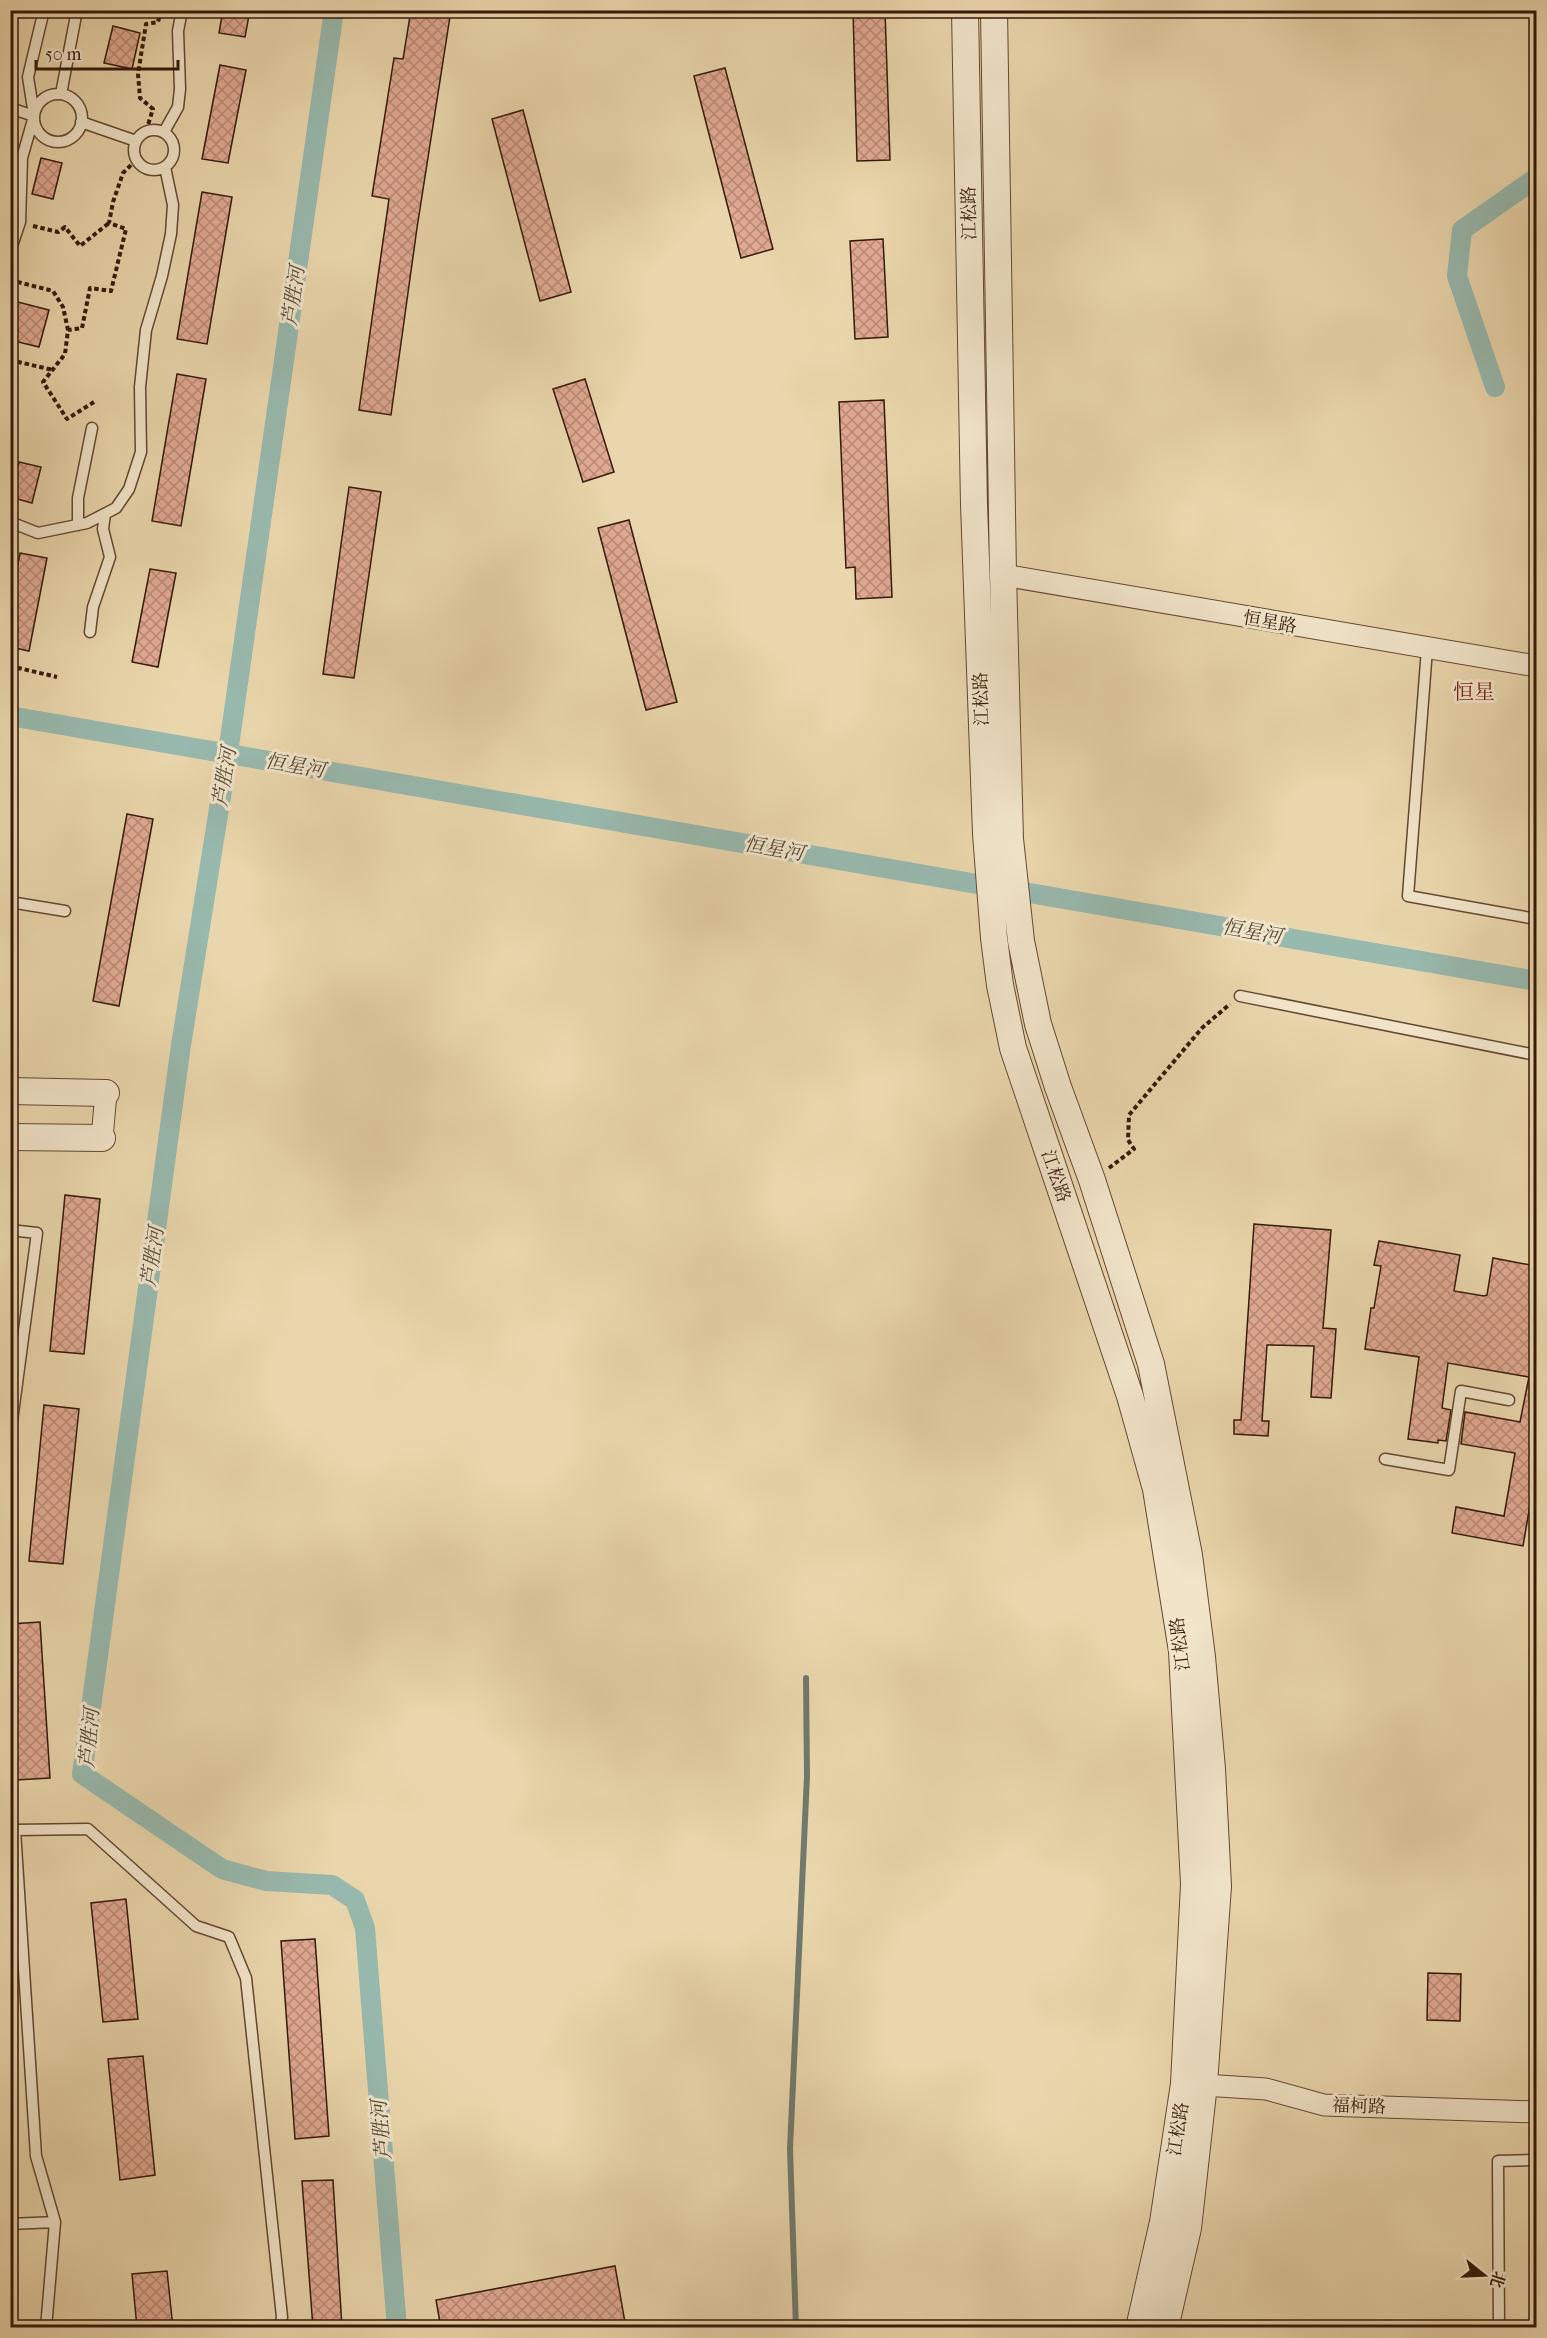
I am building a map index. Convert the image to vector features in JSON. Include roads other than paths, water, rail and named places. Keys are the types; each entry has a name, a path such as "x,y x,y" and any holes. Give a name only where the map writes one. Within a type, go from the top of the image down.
{"street":[{"name":"江松路","path":"965,10 974,505 998,836 1038,1024 1058,1087 1075,1182"},
{"name":"江松路","path":"994,10 1003,575 994,938 1000,985 1013,1048 1075,1182 1150,1364 1189,1555 1202,1657 1212,1768 1218,1886 1194,2084 1188,2228 1166,2328"},
{"name":"恒星路","path":"1003,575 1536,666"},
{"path":"10,1091 106,1093 102,1138 10,1137"},
{"name":"江松路","path":"1139,2328 1194,2084"},
{"name":"福柯路","path":"1194,2084 1266,2089 1324,2105 1536,2112"}],"lane":[{"path":"10,252 20,222 22,158 34,116 40,101 54,94 62,94 75,101 82,115 81,123 73,136 58,142 50,141 38,131 34,116 28,77 44,10"},
{"path":"62,94 76,10"},
{"path":"164,132 178,107 180,89 178,31 182,10"},
{"path":"10,108 34,116"},
{"path":"81,123 136,141"},
{"path":"158,129 164,132 174,142 174,156 165,167 152,170 137,159 134,147 145,131 158,129"},
{"path":"10,522 38,533 87,523 116,508 129,489 141,452 140,387 146,330 162,276 171,234 173,205 165,167"},
{"path":"78,525 78,498 92,428"},
{"path":"90,632 93,607 110,557 103,529 105,514"},
{"path":"1427,649 1408,896 1536,919"},
{"path":"10,902 65,911"},
{"path":"1240,996 1536,1055"},
{"path":"10,1230 37,1233 10,1436"},
{"path":"1385,1459 1449,1470 1461,1391 1509,1400"},
{"path":"46,2328 55,2222 36,2156 15,1830 88,1829 196,1926 229,1937 246,1978 282,2317 280,2328"},
{"path":"1498,2328 1498,2161 1536,2160"},
{"path":"10,2224 55,2222"}],"waterway":[{"name":"芦胜河","path":"334,10 228,753 181,1045 82,1774 222,1869 266,1881 332,1885 355,1900 365,1928 397,2328"},
{"path":"1495,387 1457,276 1462,230 1536,178"},
{"name":"恒星河","path":"10,716 1536,981"},
{"path":"796,2328 790,2149 807,1776 806,1678"}],"district":[{"name":"恒星","path":"1474,692"}]}
